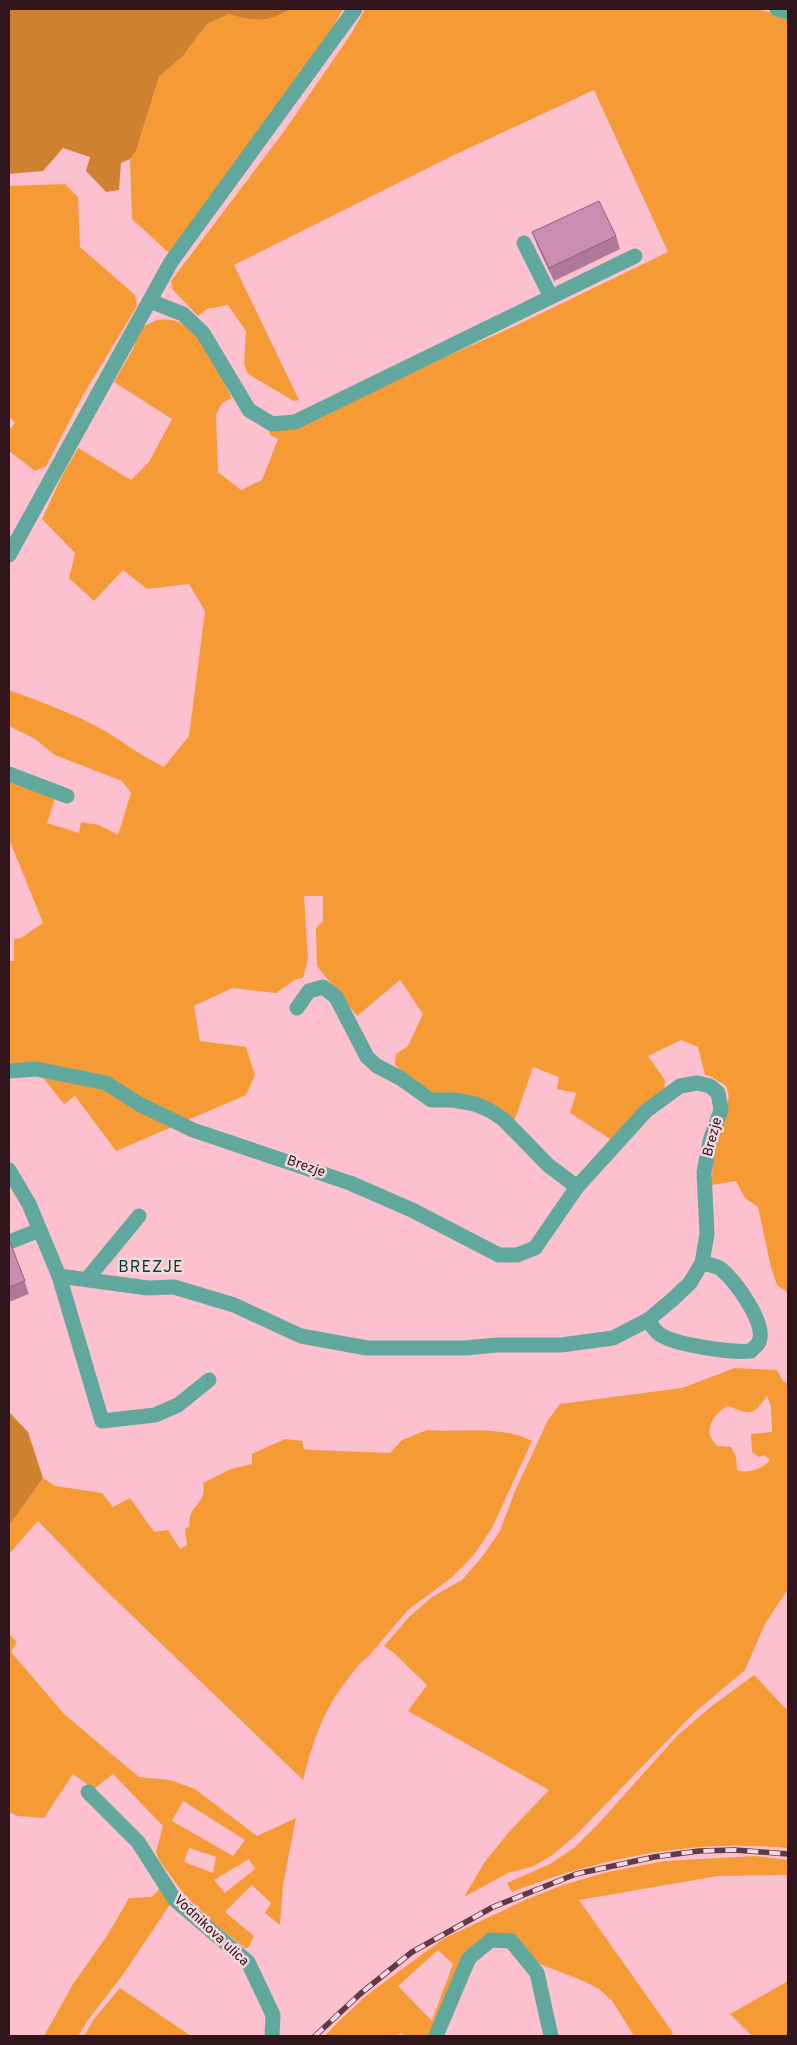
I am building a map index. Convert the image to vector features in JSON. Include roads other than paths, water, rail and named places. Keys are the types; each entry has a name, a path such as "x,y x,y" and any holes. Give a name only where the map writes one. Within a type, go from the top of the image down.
{"street":[{"path":"9,556 171,262 355,9"},
{"path":"777,9 788,12"},
{"path":"524,243 551,297"},
{"path":"150,300 183,314 203,333 249,410 272,424 295,422 635,256"},
{"path":"9,774 67,796"},
{"path":"297,1008 309,990 324,987 336,997 368,1056 377,1066 400,1078 431,1100 453,1100 475,1104 489,1110 503,1119 548,1165 577,1187"},
{"name":"Brezje","path":"9,1071 36,1069 106,1083 139,1104 193,1130 350,1183 412,1210 499,1254 517,1255 535,1248 577,1187 646,1111 680,1086 698,1083 710,1086 718,1093 721,1110 710,1141 704,1172 708,1234 702,1262 690,1283 648,1320 613,1338 561,1345 497,1345 466,1348 367,1348 301,1336 234,1305 174,1287 148,1288 86,1278 59,1276"},
{"path":"9,1170 29,1204 59,1276 102,1421 155,1415 178,1405 209,1380"},
{"path":"86,1278 139,1216"},
{"path":"9,1242 40,1230"},
{"path":"648,1320 659,1334 679,1342 738,1353 751,1351 759,1342 760,1332 757,1321 745,1297 720,1268 702,1262"},
{"name":"Vodnikova ulica","path":"88,1792 138,1842 175,1900 248,1962 273,2015 272,2036"},
{"path":"436,2036 469,1958 491,1940 511,1942 537,1973 551,2036"}],"railway":[{"path":"315,2036 360,1994 412,1952 493,1907 576,1874 654,1857 699,1851 735,1850 788,1854"}],"district":[{"name":"BREZJE","path":"151,1268"}]}
